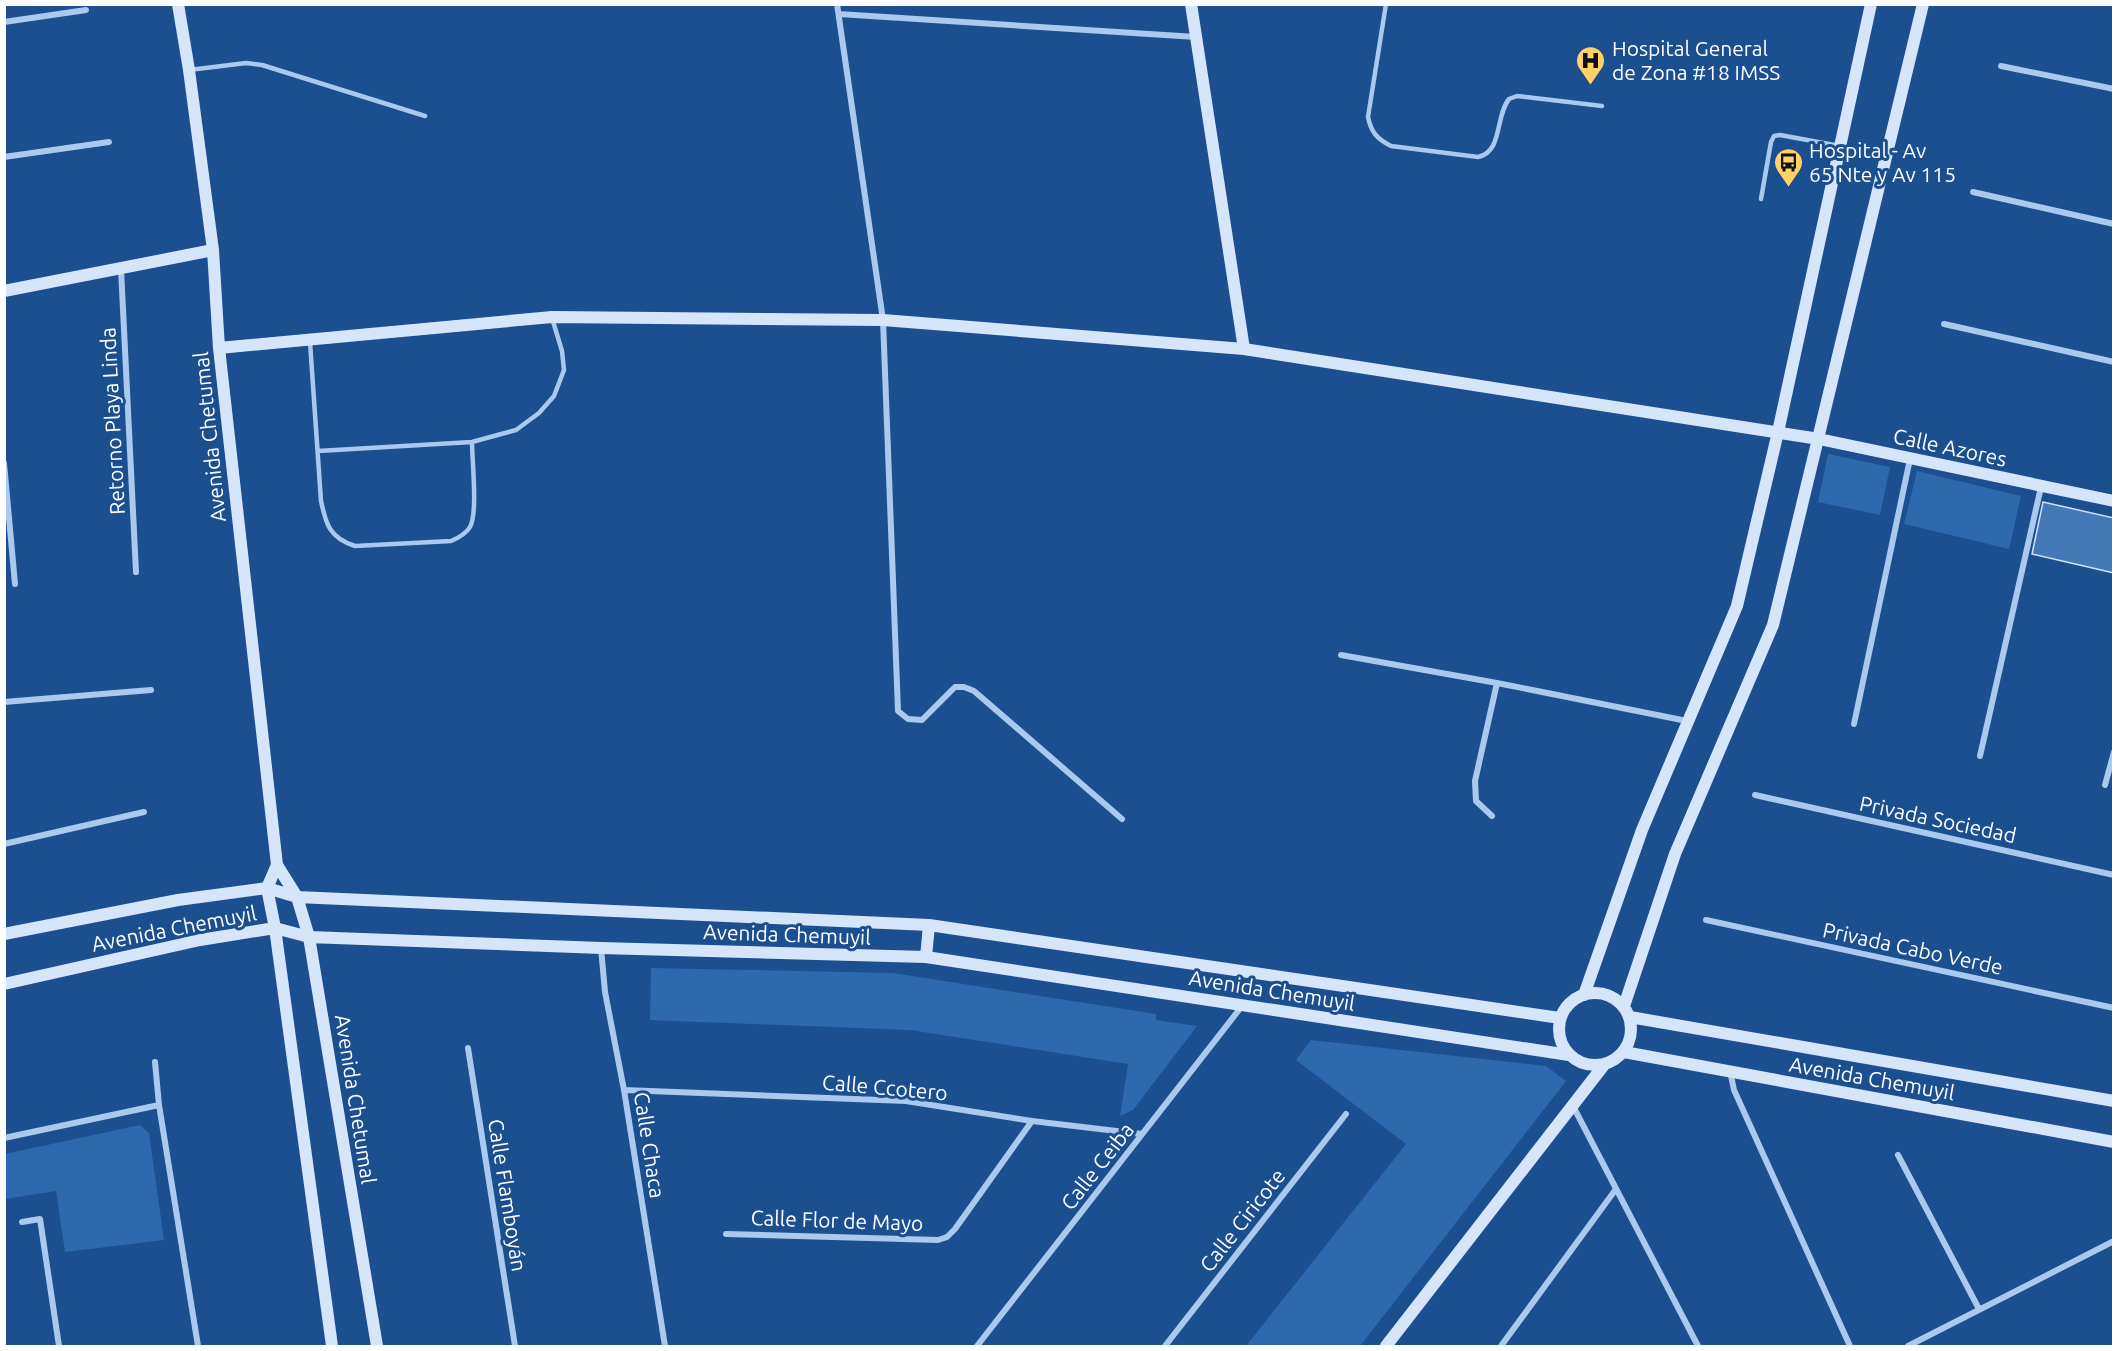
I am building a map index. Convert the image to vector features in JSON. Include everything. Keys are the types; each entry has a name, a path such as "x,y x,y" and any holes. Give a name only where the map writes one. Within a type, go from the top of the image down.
{"main road":[{"name":"Avenida Chetumal","path":"178,4 213,250 219,348 277,865 297,897 309,937 377,1347"},
{"path":"1191,4 1244,349"},
{"path":"1584,995 1642,830 1737,606 1778,432 1870,4"},
{"path":"1627,1012 1675,854 1773,625 1923,4"},
{"path":"4,291 213,250"},
{"name":"Calle Azores","path":"219,348 552,317 883,320 1244,349 1819,439 2114,501"},
{"name":"Avenida Chetumal","path":"267,888 277,865"},
{"path":"267,888 275,928 332,1347"},
{"name":"Avenida Chemuyil","path":"4,934 178,900 267,888 297,897 929,925 1560,1018"},
{"path":"926,957 929,925"},
{"name":"Avenida Chemuyil","path":"4,984 200,940 275,928 309,937 926,957 1569,1055"},
{"path":"1606,994 1616,999 1627,1012 1632,1029 1630,1041 1624,1052 1615,1060 1604,1065 1585,1064 1569,1055 1560,1037 1560,1018 1574,1000 1584,995 1606,994"},
{"name":"Avenida Chemuyil","path":"1627,1012 2114,1101"},
{"name":"Avenida Chemuyil","path":"1624,1052 2114,1142"},
{"path":"1386,1347 1604,1065"}],"street":[{"path":"837,4 883,320 898,711 908,719 922,720 955,687 964,687 974,691 1122,819"},
{"path":"4,22 86,10"},
{"path":"839,14 1196,37"},
{"path":"2001,66 2114,89"},
{"path":"4,157 109,142"},
{"path":"1973,192 2114,224"},
{"name":"Retorno Playa Linda","path":"121,269 136,572"},
{"path":"1944,324 2114,362"},
{"path":"1854,724 1910,459"},
{"path":"4,463 15,584"},
{"path":"1980,756 2042,487"},
{"path":"1341,655 1497,683 1687,722"},
{"path":"1492,816 1476,801 1475,781 1497,683"},
{"path":"4,702 151,690"},
{"path":"2106,785 2114,753"},
{"name":"Privada Sociedad","path":"1755,795 2114,874"},
{"path":"4,844 144,812"},
{"name":"Privada Cabo Verde","path":"1706,920 2114,1008"},
{"name":"Calle Chaca","path":"601,948 605,992 624,1090 665,1347"},
{"name":"Calle Ceiba","path":"977,1347 1243,1005"},
{"name":"Calle Flamboyán","path":"468,1048 515,1347"},
{"path":"155,1062 159,1105 198,1347"},
{"path":"1730,1071 1734,1090 1850,1347"},
{"name":"Calle Ccotero","path":"624,1090 906,1101 1032,1121 1142,1134"},
{"path":"4,1138 159,1105"},
{"path":"1573,1106 1698,1347"},
{"name":"Calle Ciricote","path":"1166,1347 1346,1114"},
{"name":"Calle Flor de Mayo","path":"726,1234 938,1240 947,1237 1032,1121"},
{"path":"1898,1155 1979,1309"},
{"path":"1501,1347 1616,1189"},
{"path":"22,1222 40,1219 59,1347"},
{"path":"1908,1347 2114,1241"}],"lane":[{"path":"1386,4 1368,117 1371,129 1379,140 1391,146 1478,157 1486,155 1494,147 1501,113 1509,99 1517,96 1602,106"},
{"path":"189,70 246,63 262,64 425,116"},
{"path":"1761,199 1774,136 1780,135 1840,146"},
{"path":"318,451 472,442 516,430 539,413 554,396 564,370 562,351 552,317"},
{"path":"310,339 321,501 326,523 334,535 344,543 355,546 452,541 462,536 470,527 474,513 472,442"}],"shaded area":[{"path":"1828,454 1890,467 1880,515 1818,502"},
{"path":"1917,471 2021,496 2009,549 1904,524"},
{"path":"651,968 893,973 1156,1014 1156,1020 1197,1026 1133,1110 1120,1116 1128,1064 910,1030 650,1020"},
{"path":"1311,1040 1546,1066 1566,1081 1360,1346 1246,1346 1406,1144 1296,1060"},
{"path":"140,1125 149,1133 164,1240 65,1252 56,1191 5,1199 5,1154"}],"building":[{"path":"2043,502 2114,518 2114,573 2032,554"}],"place":[{"name":"Hospital General de Zona #18 IMSS","path":"1591,86"},
{"name":"Hospital - Av 65 Nte y Av 115","path":"1788,188"}]}
